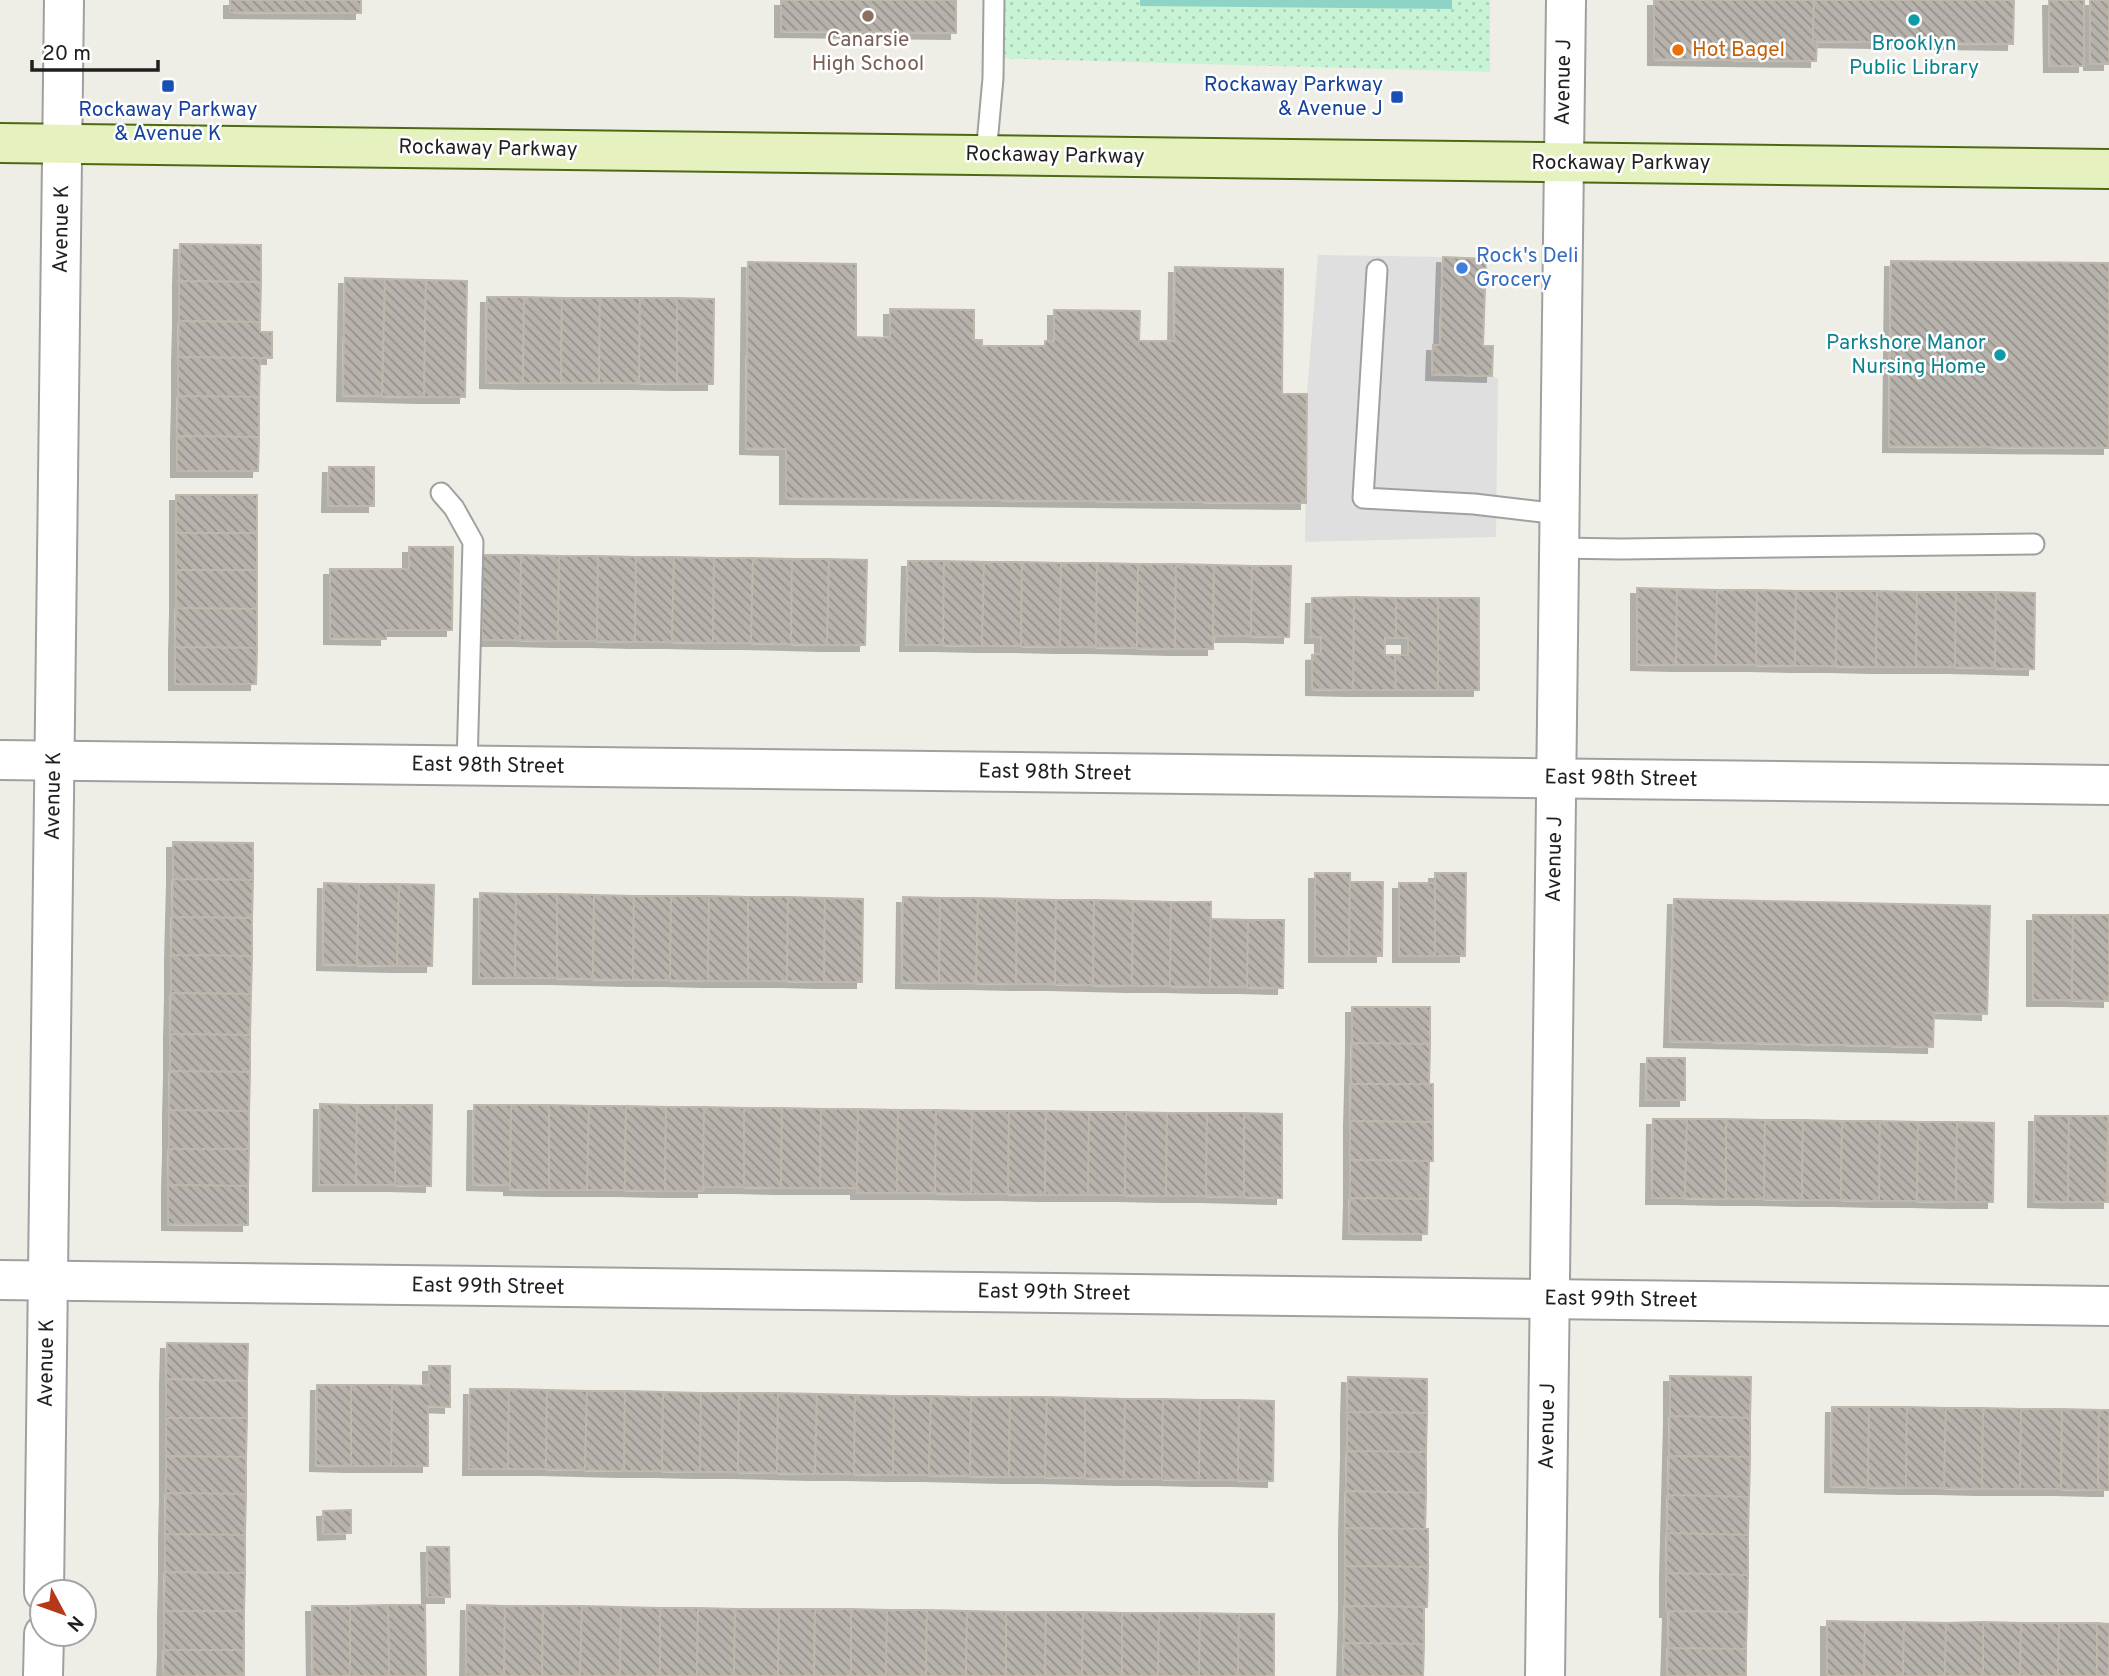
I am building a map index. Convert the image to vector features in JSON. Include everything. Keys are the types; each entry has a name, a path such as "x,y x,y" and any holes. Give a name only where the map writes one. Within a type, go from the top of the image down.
{"main road":[{"name":"Rockaway Parkway","path":"0,143 2109,169"}],"street":[{"name":"Avenue K","path":"44,1578 64,0"},
{"name":"Avenue J","path":"1545,1676 1566,0"},
{"name":"East 98th Street","path":"0,760 2109,785"},
{"name":"East 99th Street","path":"0,1280 2109,1306"},
{"path":"43,1676 44,1648"}],"lane":[{"path":"986,155 993,78 995,0"},
{"path":"1377,270 1363,498 1474,504 1621,550 2034,544"},
{"path":"441,493 454,508 472,542 467,766"}],"green space":[{"path":"990,0 1490,0 1490,72 988,58"}],"shaded area":[{"path":"1140,0 1452,0 1452,9 1140,6"},
{"path":"1318,255 1443,257 1440,345 1433,345 1432,373 1492,376 1498,379 1496,537 1305,542 1307,394"}],"building":[{"path":"230,0 361,0 361,13 230,12"},
{"name":"Canarsie High School","path":"781,0 956,0 956,33 781,31"},
{"path":"1654,0 1814,0 1813,41 1817,41 1816,61 1654,59"},
{"name":"Brooklyn Public Library","path":"1814,0 2014,0 2013,44 1813,41"},
{"path":"2049,0 2084,0 2084,66 2050,66"},
{"path":"2090,0 2109,0 2109,64 2090,64"},
{"path":"180,244 261,245 261,282 179,281"},
{"path":"1443,257 1486,259 1483,346 1493,346 1492,376 1432,374 1433,345 1440,345"},
{"name":"Parkshore Manor Nursing Home","path":"1891,261 2109,263 2109,448 1889,446"},
{"path":"748,262 856,264 856,337 890,338 890,309 974,310 974,340 982,340 982,346 1045,346 1045,341 1054,341 1054,310 1140,311 1139,341 1174,341 1175,267 1283,269 1282,394 1307,394 1306,503 786,498 786,449 746,448"},
{"path":"345,278 385,279 382,396 343,395"},
{"path":"385,279 426,280 424,397 382,396"},
{"path":"426,280 467,281 465,397 424,397"},
{"path":"179,281 261,282 260,322 179,321"},
{"path":"487,297 524,297 523,383 486,382"},
{"path":"524,297 562,298 561,383 523,383"},
{"path":"562,298 600,298 599,383 561,383"},
{"path":"600,298 640,298 639,383 599,383"},
{"path":"640,298 677,298 677,384 639,383"},
{"path":"677,298 714,299 713,384 677,384"},
{"path":"179,321 260,322 260,332 272,332 272,358 178,357"},
{"path":"178,357 260,358 259,397 178,396"},
{"path":"178,396 259,397 259,437 177,436"},
{"path":"177,436 259,437 258,471 177,471"},
{"path":"329,467 374,467 374,506 328,506"},
{"path":"176,495 257,495 257,533 176,533"},
{"path":"176,533 257,533 257,570 176,570"},
{"path":"409,547 453,547 452,630 386,630 386,639 330,638 330,569 409,569"},
{"path":"483,555 521,555 520,640 482,640"},
{"path":"521,555 559,556 558,641 520,640"},
{"path":"559,556 598,556 597,641 558,641"},
{"path":"598,556 636,557 635,642 597,641"},
{"path":"636,557 674,557 672,642 635,642"},
{"path":"674,557 714,558 713,643 672,642"},
{"path":"714,558 753,558 751,643 713,643"},
{"path":"753,558 792,559 791,644 751,643"},
{"path":"792,559 829,559 827,645 791,644"},
{"path":"829,559 867,560 865,645 827,645"},
{"path":"908,561 944,561 943,645 906,645"},
{"path":"944,561 984,562 982,646 943,645"},
{"path":"984,562 1022,562 1021,646 982,646"},
{"path":"1022,562 1061,563 1060,647 1021,646"},
{"path":"1061,563 1097,563 1096,647 1060,647"},
{"path":"1097,563 1138,564 1137,648 1096,647"},
{"path":"1138,564 1176,564 1175,649 1137,648"},
{"path":"1176,564 1214,565 1213,649 1175,649"},
{"path":"1214,565 1252,566 1251,636 1213,636"},
{"path":"1252,566 1291,566 1289,637 1251,636"},
{"path":"176,570 257,570 257,609 176,608"},
{"path":"1637,588 1677,589 1676,665 1637,664"},
{"path":"1677,589 1717,590 1716,665 1676,665"},
{"path":"1717,590 1757,590 1756,665 1716,665"},
{"path":"1757,590 1796,591 1795,666 1756,665"},
{"path":"1796,591 1837,591 1836,666 1795,666"},
{"path":"1837,591 1877,591 1876,667 1836,666"},
{"path":"1877,591 1917,592 1916,667 1876,667"},
{"path":"1917,592 1956,592 1955,667 1916,667"},
{"path":"1956,592 1996,592 1995,668 1955,667"},
{"path":"1996,592 2035,593 2034,669 1995,668"},
{"path":"1354,597 1396,598 1396,638 1385,638 1385,655 1395,655 1396,690 1353,690"},
{"path":"1354,597 1353,690 1312,689 1312,655 1321,654 1321,637 1311,637 1312,598"},
{"path":"1396,598 1438,598 1438,690 1396,690 1395,655 1408,655 1408,638 1396,638"},
{"path":"1438,598 1479,598 1479,690 1438,690"},
{"path":"176,608 257,609 257,648 175,647"},
{"path":"175,647 257,648 256,684 175,684"},
{"path":"173,842 253,843 253,880 173,879"},
{"path":"1315,873 1350,873 1349,956 1315,956"},
{"path":"1435,873 1466,873 1465,956 1435,956"},
{"path":"173,879 253,880 252,918 172,917"},
{"path":"1350,882 1383,882 1382,956 1349,956"},
{"path":"324,883 359,884 357,965 323,964"},
{"path":"1399,883 1435,883 1435,956 1399,956"},
{"path":"359,884 399,884 397,966 357,965"},
{"path":"399,884 434,885 432,966 397,966"},
{"path":"480,893 516,894 515,978 479,978"},
{"path":"516,894 557,894 557,978 515,978"},
{"path":"557,894 594,895 593,979 557,978"},
{"path":"594,895 634,896 633,980 593,979"},
{"path":"634,896 671,896 670,980 633,980"},
{"path":"671,896 709,896 708,981 670,980"},
{"path":"709,896 748,897 748,981 708,981"},
{"path":"748,897 788,897 787,981 748,981"},
{"path":"788,897 825,898 824,982 787,981"},
{"path":"903,897 940,898 939,983 902,982"},
{"path":"825,898 863,899 862,982 824,982"},
{"path":"940,898 978,898 976,983 939,983"},
{"path":"978,898 1017,899 1016,984 976,983"},
{"path":"1017,899 1056,900 1055,984 1016,984"},
{"path":"1674,899 1990,906 1987,1014 1934,1012 1933,1047 1670,1041"},
{"path":"1056,900 1094,900 1093,985 1055,984"},
{"path":"1094,900 1133,901 1132,986 1093,985"},
{"path":"1133,901 1171,902 1170,986 1132,986"},
{"path":"1171,902 1211,902 1210,987 1170,986"},
{"path":"2033,915 2073,915 2072,1000 2033,1000"},
{"path":"2073,915 2109,915 2109,1001 2072,1000"},
{"path":"172,917 252,918 252,956 171,955"},
{"path":"1211,919 1248,920 1247,987 1210,987"},
{"path":"1248,920 1284,920 1283,988 1247,987"},
{"path":"171,955 252,956 251,994 171,993"},
{"path":"171,993 251,994 250,1035 170,1034"},
{"path":"1352,1007 1430,1007 1430,1044 1352,1043"},
{"path":"170,1034 250,1035 250,1072 170,1071"},
{"path":"1352,1043 1430,1044 1429,1084 1351,1084"},
{"path":"1647,1058 1685,1058 1685,1100 1646,1100"},
{"path":"170,1071 250,1072 249,1111 169,1110"},
{"path":"1351,1084 1433,1084 1433,1122 1350,1121"},
{"path":"320,1104 357,1105 356,1185 319,1185"},
{"path":"357,1105 396,1105 395,1185 356,1185"},
{"path":"396,1105 432,1105 431,1186 395,1185"},
{"path":"474,1105 511,1105 510,1185 473,1184"},
{"path":"511,1105 549,1105 549,1190 510,1189"},
{"path":"549,1105 589,1106 587,1190 549,1190"},
{"path":"589,1106 626,1106 625,1190 587,1190"},
{"path":"626,1106 666,1107 665,1191 625,1190"},
{"path":"666,1107 704,1107 703,1191 665,1191"},
{"path":"704,1107 744,1108 744,1187 703,1187"},
{"path":"744,1108 782,1108 781,1188 744,1187"},
{"path":"782,1108 821,1109 820,1188 781,1188"},
{"path":"821,1109 858,1109 857,1188 820,1188"},
{"path":"858,1109 898,1110 897,1193 857,1193"},
{"path":"169,1110 249,1111 249,1149 169,1149"},
{"path":"898,1110 936,1110 935,1193 897,1193"},
{"path":"936,1110 972,1111 971,1194 935,1193"},
{"path":"972,1111 1009,1111 1008,1194 971,1194"},
{"path":"1009,1111 1046,1111 1045,1195 1008,1194"},
{"path":"1046,1111 1089,1112 1088,1195 1045,1195"},
{"path":"1089,1112 1126,1112 1125,1195 1088,1195"},
{"path":"1126,1112 1167,1113 1166,1196 1125,1195"},
{"path":"1167,1113 1207,1113 1206,1196 1166,1196"},
{"path":"1207,1113 1244,1113 1244,1197 1206,1196"},
{"path":"1244,1113 1282,1114 1282,1198 1244,1197"},
{"path":"2035,1116 2069,1116 2068,1202 2034,1201"},
{"path":"2069,1116 2108,1116 2107,1202 2068,1202"},
{"path":"2108,1116 2109,1202 2107,1202"},
{"path":"1653,1119 1687,1119 1685,1198 1652,1198"},
{"path":"1687,1119 1726,1119 1726,1199 1685,1198"},
{"path":"1726,1119 1765,1120 1764,1199 1726,1199"},
{"path":"1765,1120 1803,1120 1802,1200 1764,1199"},
{"path":"1803,1120 1842,1121 1841,1200 1802,1200"},
{"path":"1350,1121 1433,1122 1433,1161 1350,1160"},
{"path":"1842,1121 1880,1121 1879,1201 1841,1200"},
{"path":"1880,1121 1918,1122 1917,1201 1879,1201"},
{"path":"1918,1122 1957,1122 1956,1202 1917,1201"},
{"path":"1957,1122 1994,1123 1993,1202 1956,1202"},
{"path":"169,1149 249,1149 248,1186 168,1185"},
{"path":"1350,1160 1429,1161 1428,1199 1350,1198"},
{"path":"168,1185 248,1186 248,1225 168,1224"},
{"path":"1350,1198 1428,1199 1427,1234 1349,1233"},
{"path":"167,1343 248,1344 247,1381 166,1379"},
{"path":"429,1366 450,1366 450,1407 428,1406 428,1466 391,1466 392,1385 429,1386"},
{"path":"1670,1376 1751,1377 1750,1418 1670,1416"},
{"path":"1348,1377 1427,1379 1427,1413 1347,1412"},
{"path":"166,1379 247,1381 247,1418 166,1418"},
{"path":"317,1385 351,1385 351,1466 316,1465"},
{"path":"351,1385 392,1385 391,1466 351,1466"},
{"path":"470,1389 509,1389 508,1469 469,1469"},
{"path":"509,1389 547,1390 546,1469 508,1469"},
{"path":"547,1390 587,1391 585,1470 546,1469"},
{"path":"587,1391 625,1391 624,1471 585,1470"},
{"path":"625,1391 663,1392 662,1471 624,1471"},
{"path":"663,1392 701,1393 700,1472 662,1471"},
{"path":"701,1393 739,1393 738,1472 700,1472"},
{"path":"739,1393 778,1393 777,1473 738,1472"},
{"path":"778,1393 817,1394 815,1474 777,1473"},
{"path":"817,1394 855,1395 854,1474 815,1474"},
{"path":"855,1395 894,1396 893,1475 854,1474"},
{"path":"894,1396 931,1396 929,1475 893,1475"},
{"path":"931,1396 971,1397 970,1476 929,1475"},
{"path":"971,1397 1010,1397 1009,1477 970,1476"},
{"path":"1010,1397 1047,1397 1045,1477 1009,1477"},
{"path":"1047,1397 1085,1398 1085,1478 1045,1477"},
{"path":"1085,1398 1125,1399 1124,1479 1085,1478"},
{"path":"1125,1399 1163,1399 1162,1479 1124,1479"},
{"path":"1163,1399 1200,1400 1199,1480 1162,1479"},
{"path":"1200,1400 1239,1400 1238,1480 1199,1480"},
{"path":"1239,1400 1274,1401 1273,1481 1238,1480"},
{"path":"1832,1407 1869,1407 1868,1487 1831,1486"},
{"path":"1869,1407 1907,1407 1906,1488 1868,1487"},
{"path":"1907,1407 1946,1408 1944,1488 1906,1488"},
{"path":"1946,1408 1983,1408 1982,1489 1944,1488"},
{"path":"1983,1408 2021,1409 2020,1489 1982,1489"},
{"path":"2021,1409 2062,1409 2061,1489 2020,1489"},
{"path":"2062,1409 2099,1410 2098,1490 2061,1489"},
{"path":"2099,1410 2109,1410 2109,1490 2098,1490"},
{"path":"1347,1412 1427,1413 1426,1452 1347,1451"},
{"path":"1670,1416 1750,1418 1750,1457 1669,1456"},
{"path":"166,1418 247,1418 246,1457 166,1456"},
{"path":"1347,1451 1426,1452 1426,1493 1346,1491"},
{"path":"166,1456 246,1457 246,1494 166,1493"},
{"path":"1669,1456 1750,1457 1749,1497 1668,1495"},
{"path":"1346,1491 1426,1493 1425,1530 1345,1528"},
{"path":"166,1493 246,1494 245,1535 165,1534"},
{"path":"1668,1495 1749,1497 1748,1535 1667,1533"},
{"path":"351,1510 351,1533 324,1534 323,1511"},
{"path":"1345,1528 1428,1529 1428,1567 1345,1566"},
{"path":"1667,1533 1748,1535 1748,1575 1666,1573"},
{"path":"165,1534 245,1535 245,1573 165,1572"},
{"path":"427,1547 449,1547 450,1597 428,1597"},
{"path":"1345,1566 1428,1567 1427,1607 1345,1606"},
{"path":"165,1572 245,1573 244,1611 164,1611"},
{"path":"1666,1573 1748,1575 1747,1612 1666,1611"},
{"path":"388,1605 425,1605 426,1676 389,1676"},
{"path":"388,1605 389,1676 350,1676 350,1606"},
{"path":"467,1605 505,1606 504,1676 466,1676"},
{"path":"312,1606 350,1606 350,1676 313,1676"},
{"path":"505,1606 543,1606 542,1676 504,1676"},
{"path":"543,1606 582,1606 580,1676 542,1676"},
{"path":"582,1606 621,1607 620,1676 580,1676"},
{"path":"1345,1606 1424,1607 1424,1644 1344,1643"},
{"path":"621,1607 660,1608 660,1676 620,1676"},
{"path":"660,1608 698,1608 697,1676 660,1676"},
{"path":"698,1608 735,1609 734,1676 697,1676"},
{"path":"735,1609 779,1609 778,1676 734,1676"},
{"path":"779,1609 815,1609 814,1676 778,1676"},
{"path":"815,1609 851,1609 851,1676 814,1676"},
{"path":"851,1609 887,1610 886,1676 851,1676"},
{"path":"887,1610 927,1610 926,1676 886,1676"},
{"path":"927,1610 967,1611 966,1676 926,1676"},
{"path":"164,1611 244,1611 244,1650 164,1650"},
{"path":"967,1611 1006,1612 1006,1676 966,1676"},
{"path":"1669,1611 1747,1612 1746,1649 1668,1648"},
{"path":"1006,1612 1046,1612 1045,1676 1006,1676"},
{"path":"1046,1612 1083,1612 1082,1676 1045,1676"},
{"path":"1083,1612 1122,1613 1122,1676 1082,1676"},
{"path":"1122,1613 1159,1613 1158,1676 1122,1676"},
{"path":"1159,1613 1200,1613 1199,1676 1158,1676"},
{"path":"1200,1613 1239,1614 1238,1676 1199,1676"},
{"path":"1239,1614 1274,1614 1274,1676 1238,1676"},
{"path":"1827,1621 1865,1622 1864,1676 1827,1676"},
{"path":"1865,1622 1904,1622 1903,1676 1864,1676"},
{"path":"1904,1622 1946,1623 1945,1676 1903,1676"},
{"path":"1983,1622 2021,1623 2020,1676 1983,1676"},
{"path":"1983,1622 1983,1676 1945,1676 1946,1623"},
{"path":"2021,1623 2059,1623 2058,1676 2020,1676"},
{"path":"2059,1623 2097,1623 2097,1676 2058,1676"},
{"path":"2097,1623 2109,1624 2109,1676 2097,1676"},
{"path":"1344,1643 1424,1644 1423,1676 1343,1676"},
{"path":"1668,1648 1746,1649 1746,1676 1667,1676"},
{"path":"164,1650 244,1650 244,1676 163,1676"}],"place":[{"name":"Canarsie High School","path":"868,16"},
{"name":"Brooklyn Public Library","path":"1914,20"},
{"name":"Hot Bagel","path":"1678,50"},
{"name":"Rockaway Parkway & Avenue K","path":"168,86"},
{"name":"Rockaway Parkway & Avenue J","path":"1397,97"},
{"name":"Rock's Deli Grocery","path":"1462,268"},
{"name":"Parkshore Manor Nursing Home","path":"2000,355"}]}
